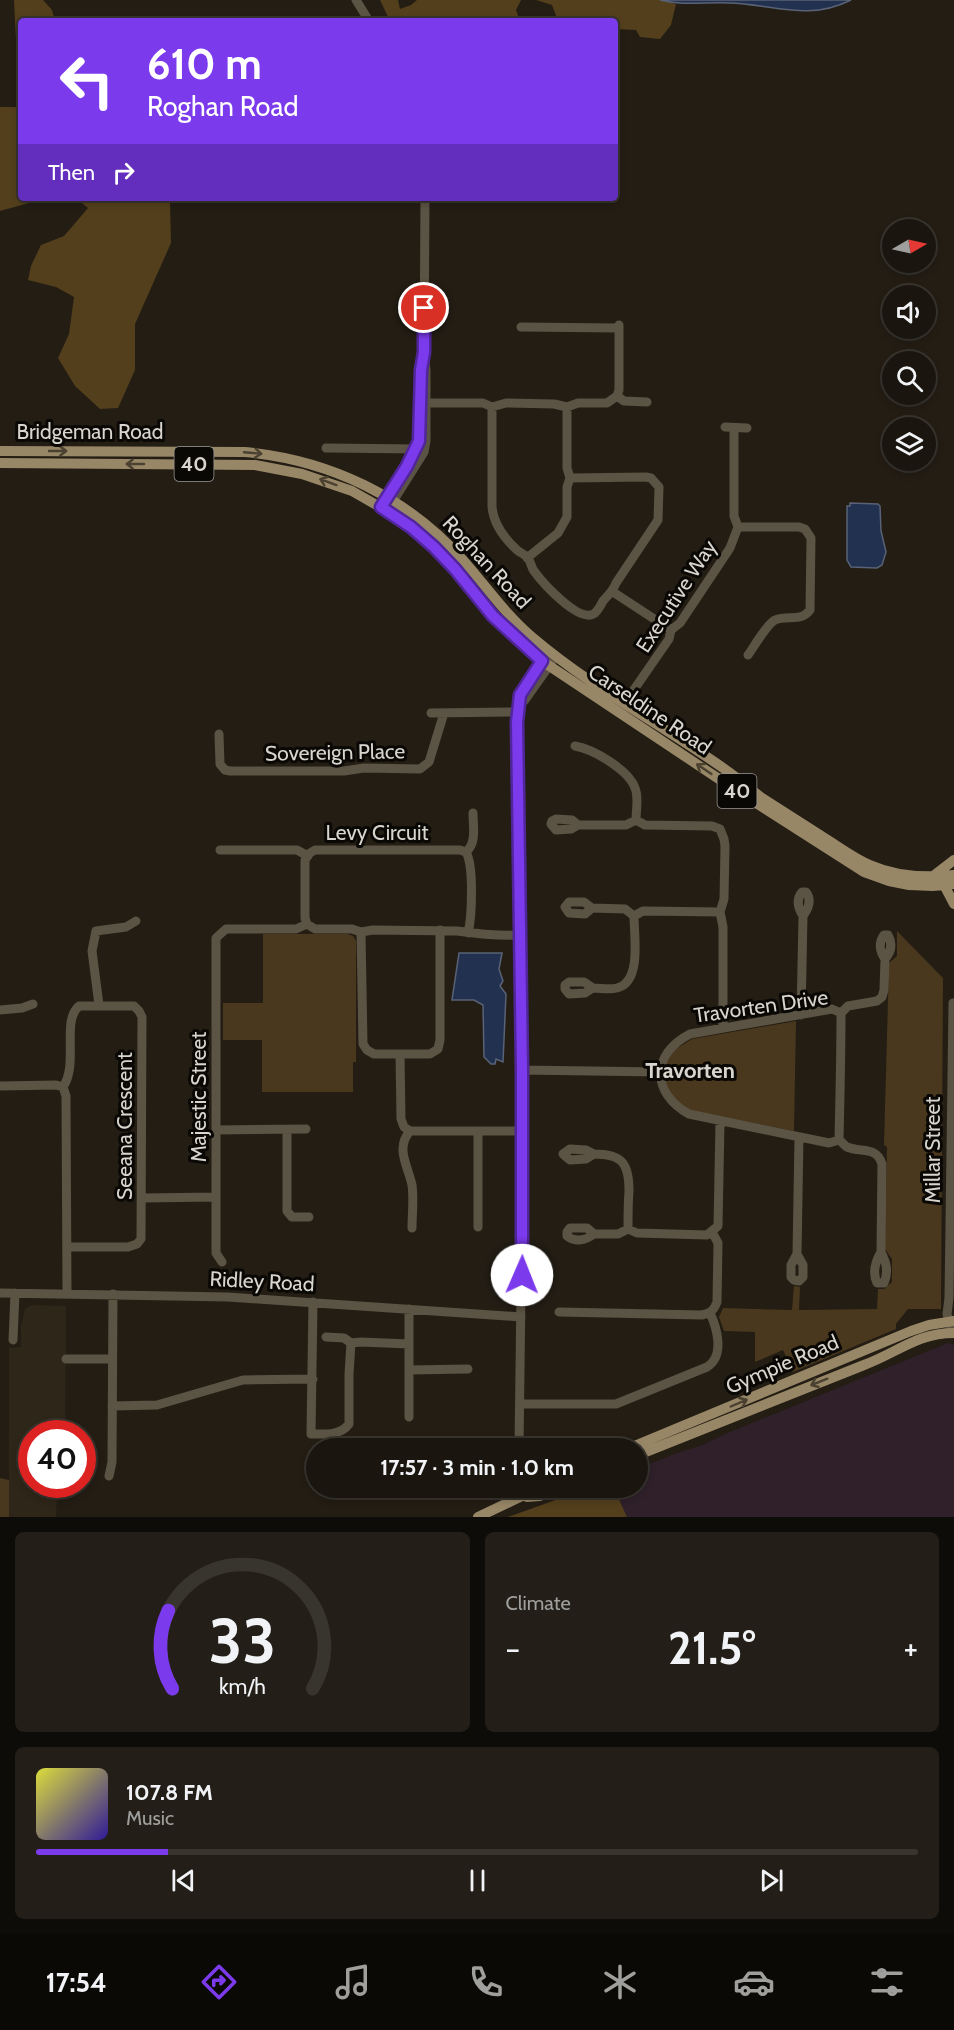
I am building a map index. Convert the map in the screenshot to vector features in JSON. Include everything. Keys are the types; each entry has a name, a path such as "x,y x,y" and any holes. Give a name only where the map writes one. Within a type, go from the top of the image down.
{"main road":[{"name":"Bridgeman Road","path":"0,451 214,451 261,454 324,468 356,480 391,498"},
{"name":"Bridgeman Road","path":"0,463 255,465 319,478 352,491 384,509"},
{"name":"Roghan Road","path":"391,498 446,542 506,612 552,654"},
{"name":"Roghan Road","path":"384,509 434,547 493,616 545,663"},
{"name":"Carseldine Road","path":"552,654 726,770 762,797 861,861 895,873 932,877 954,875"},
{"name":"Carseldine Road","path":"545,663 855,867 898,884 949,885"},
{"path":"932,877 954,860"},
{"name":"40","path":"949,885 954,904"},
{"name":"Gympie Road","path":"648,1440 911,1331 929,1325 953,1327"},
{"name":"Gympie Road","path":"648,1451 866,1364 917,1339 953,1327"},
{"path":"478,1517 508,1503 512,1498"}],"street":[{"path":"356,0 367,18"},
{"path":"384,509 420,448 426,370 424,352 425,201"},
{"path":"424,403 483,403 492,407 506,403 554,404 567,407 578,403 607,403 617,396 619,390 619,326 521,327"},
{"path":"617,396 624,401 647,402"},
{"path":"492,407 492,514 497,525 518,551 527,558 534,571 558,597 584,616 595,613 605,598 613,592 616,583 658,520 659,488 656,482 646,477 570,478"},
{"path":"527,558 562,528 567,517 567,487 570,478 567,468 567,407"},
{"name":"Executive Way","path":"624,704 669,639 671,630 680,623 730,548 738,527 734,516 729,428 747,428"},
{"path":"326,448 420,448"},
{"path":"738,527 799,527 805,529 811,538 810,610 806,616 801,618 782,619 770,623 748,655"},
{"path":"613,592 671,630"},
{"path":"519,1438 522,1070 519,709 520,695 552,654"},
{"path":"431,713 519,709"},
{"name":"Sovereign Place","path":"219,734 220,764 225,770 230,771 420,769 429,762 444,713"},
{"path":"576,746 587,748 630,777 637,794 636,820"},
{"path":"468,933 471,922 471,862 466,852 471,848 473,842 473,813"},
{"path":"578,825 626,825 636,820"},
{"path":"636,820 645,825 712,826 720,829 725,846 724,899 720,912 723,927 723,1028"},
{"path":"220,850 297,850 308,856"},
{"name":"Levy Circuit","path":"307,924 304,862 315,850 460,850 466,852"},
{"path":"592,908 625,909 634,916"},
{"path":"634,916 643,911 720,912"},
{"path":"593,988 615,988 624,986 630,980 634,970 634,916"},
{"path":"801,1015 803,916"},
{"path":"99,1005 92,951 96,931 126,927 136,921"},
{"path":"307,924 315,929 352,929 361,932 440,930 487,935 520,935"},
{"name":"Majestic Street","path":"222,1262 216,1252 216,938 226,929 296,929 307,924"},
{"path":"361,932 363,1044 374,1054 430,1054 435,1052 440,1045 440,930"},
{"path":"841,1013 848,1006 877,1001 882,997 885,959"},
{"name":"Millar Street","path":"953,1003 947,1314 953,1327"},
{"path":"0,1010 33,1004"},
{"name":"Seeana Crescent","path":"63,1087 70,1067 72,1016 79,1006 134,1006 142,1017 143,1198 141,1239 136,1244 128,1246 67,1247"},
{"name":"Travorten Drive","path":"660,1072 665,1056 679,1039 690,1034 832,1009 841,1013 842,1087 839,1140"},
{"path":"400,1054 401,1119 404,1127 410,1131 522,1131"},
{"path":"522,1070 660,1072 665,1092 677,1108 689,1114 829,1143 839,1140 846,1146 874,1152 880,1156 882,1164 881,1251"},
{"path":"0,1086 56,1084 63,1087 66,1096 67,1293"},
{"path":"628,1229 637,1233 707,1234 718,1226 720,1122"},
{"path":"216,1130 306,1129"},
{"path":"287,1130 287,1211 291,1216 309,1217"},
{"path":"410,1131 403,1143 403,1157 412,1185 412,1228"},
{"path":"478,1131 478,1227"},
{"path":"797,1254 799,1137"},
{"path":"594,1154 615,1156 626,1167 629,1176 628,1229"},
{"path":"143,1198 216,1197"},
{"path":"594,1234 618,1234 628,1229"},
{"path":"559,1312 702,1315 710,1313 717,1302 718,1243 712,1232"},
{"name":"Ridley Road","path":"0,1293 228,1297 521,1317"},
{"path":"13,1340 15,1293"},
{"path":"109,1476 112,1462 113,1294"},
{"name":"Millar Street","path":"949,1298 954,1308"},
{"path":"313,1302 311,1434 336,1433 349,1424 351,1343"},
{"path":"409,1309 409,1417"},
{"path":"520,1404 616,1404 707,1367 716,1359 718,1347 716,1329 710,1313"},
{"path":"326,1336 344,1338 351,1343 409,1344"},
{"path":"66,1359 112,1359"},
{"path":"409,1370 468,1370"},
{"path":"112,1406 157,1405 243,1380 313,1379"}],"shaded area":[{"path":"14,0 43,0 52,10 54,18 18,18 18,71"},
{"path":"380,0 398,0 400,9 417,0 521,0 516,10 519,18 389,18"},
{"path":"536,0 660,0 676,4 671,25 660,39 640,37 636,30 618,29 618,18 557,18 552,5"},
{"path":"0,107 18,107 18,201 36,201 0,211"},
{"path":"80,201 170,202 171,243 135,324 135,370 118,408 100,409 75,386 58,358 69,334 74,297 56,287 28,280 31,266 41,245 64,236 88,208"},
{"path":"897,931 943,978 941,1309 908,1309 896,1324 896,1329 793,1372 783,1350 755,1362 755,1332 724,1331 719,1317 723,1308 792,1310 794,1286 800,1287 799,1310 877,1309 878,1289 884,1289 892,1282 892,1259 885,1249 887,1147 884,1145 889,963 897,956"},
{"path":"263,934 348,934 356,941 356,1062 353,1062 353,1092 262,1092 262,1040 223,1040 223,1003 263,1003"},
{"path":"796,1021 794,1131 689,1110 673,1098 666,1083 665,1066 674,1050 692,1039"},
{"path":"31,1305 66,1306 65,1420 18,1420 18,1498 57,1498 56,1517 9,1517 9,1348 21,1347 21,1326 25,1309"},
{"path":"948,1343 954,1345 954,1517 627,1517 618,1498 648,1498 648,1465 700,1446"},
{"path":"0,1478 9,1480 9,1517 0,1517"},
{"path":"561,1498 618,1498 627,1517 508,1517"}],"water":[{"path":"660,0 851,0 820,10 805,11 745,4"},
{"path":"850,503 880,506 881,531 886,552 882,565 877,568 851,567 847,560 847,506 850,506"},
{"path":"459,953 502,953 499,969 503,981 500,986 506,994 503,1062 496,1059 495,1064 491,1064 484,1057 483,1005 474,1000 452,1000"},
{"path":"224,1274 225,1285 211,1285 210,1275"}],"district":[{"name":"Travorten","path":"690,1070"}],"route":[{"path":"424,308 419,441 407,466 381,507 411,527 434,547 493,616 542,661 520,695 517,714 522,1070 522,1275"}]}
